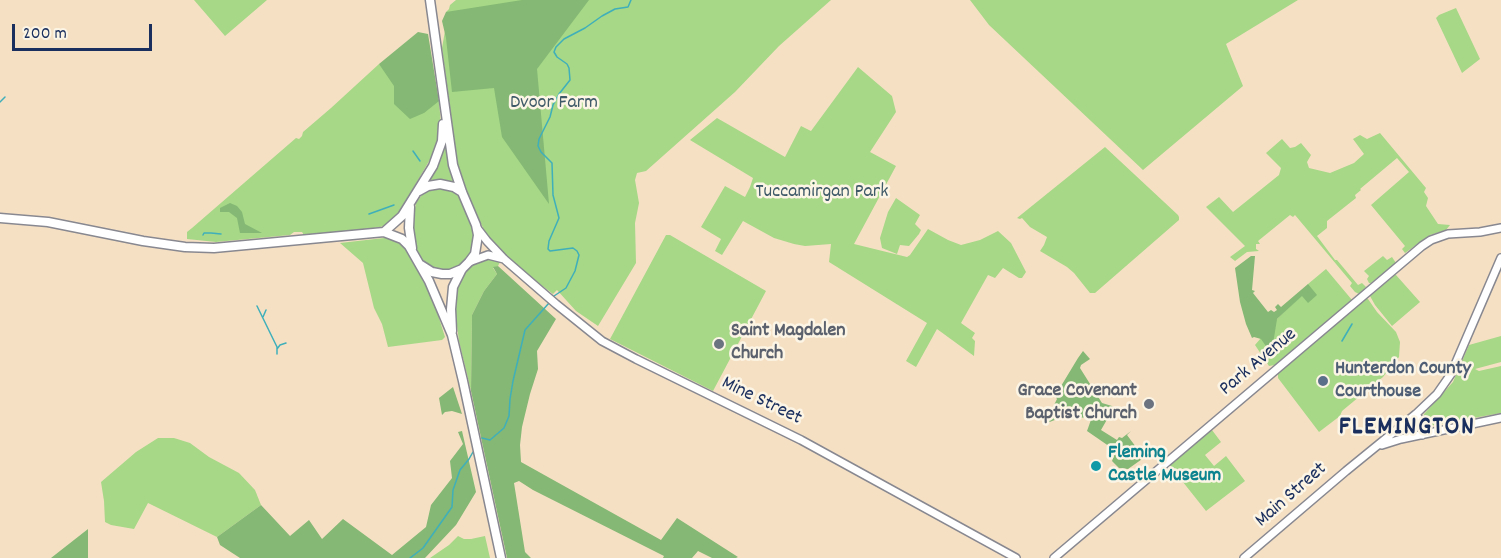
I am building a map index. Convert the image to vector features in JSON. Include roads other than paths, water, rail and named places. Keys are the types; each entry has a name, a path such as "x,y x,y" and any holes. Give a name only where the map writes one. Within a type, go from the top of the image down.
{"main road":[{"path":"430,0 453,165 477,228 477,247 453,287 452,335"},
{"path":"384,232 400,219 433,166 440,149 445,108"},
{"path":"419,191 428,186 440,184 462,192"},
{"path":"411,203 409,228 414,253"},
{"path":"0,218 48,222 168,245 214,248 384,232 402,239 414,253 452,335 501,558"},
{"path":"419,263 437,274 450,274 462,269"}],"street":[{"name":"Mine Street","path":"477,228 504,259 602,341 798,439 1016,558"},
{"name":"Park Avenue","path":"1054,558 1422,246 1448,234 1491,231 1501,228"},
{"path":"1491,231 1501,235"},
{"path":"469,262 488,255 504,259"},
{"name":"Main Street","path":"1244,558 1437,394 1451,374 1501,258"},
{"path":"1416,414 1423,426 1422,435"},
{"path":"1377,446 1401,438 1501,418"}],"waterway":[{"path":"554,296 566,288 575,271 579,255 573,248 550,251 548,249 559,218 553,195 552,163 538,146 553,105 570,80 567,64 554,52 564,39 615,9 628,7 631,0"},
{"path":"0,102 5,97"},
{"path":"413,151 420,161"},
{"path":"369,214 394,205"},
{"path":"203,235 204,233 221,234"},
{"path":"482,438 490,440 504,428 509,416 513,381 525,330 549,303"},
{"path":"257,306 277,347 277,354"},
{"path":"263,317 266,310"},
{"path":"1342,341 1352,324"},
{"path":"277,349 286,343"},
{"path":"410,558 423,548 452,507 453,490 460,470 473,452"}],"place":[{"name":"Saint Magdalen Church","path":"719,344"},
{"name":"Hunterdon County Courthouse","path":"1323,381"},
{"name":"Grace Covenant Baptist Church","path":"1149,404"},
{"name":"Fleming Castle Museum","path":"1096,466"}],"district":[{"name":"FLEMINGTON","path":"1407,429"}],"park label":[{"name":"Dvoor Farm","path":"554,104"},
{"name":"Tuccamirgan Park","path":"822,193"}]}
